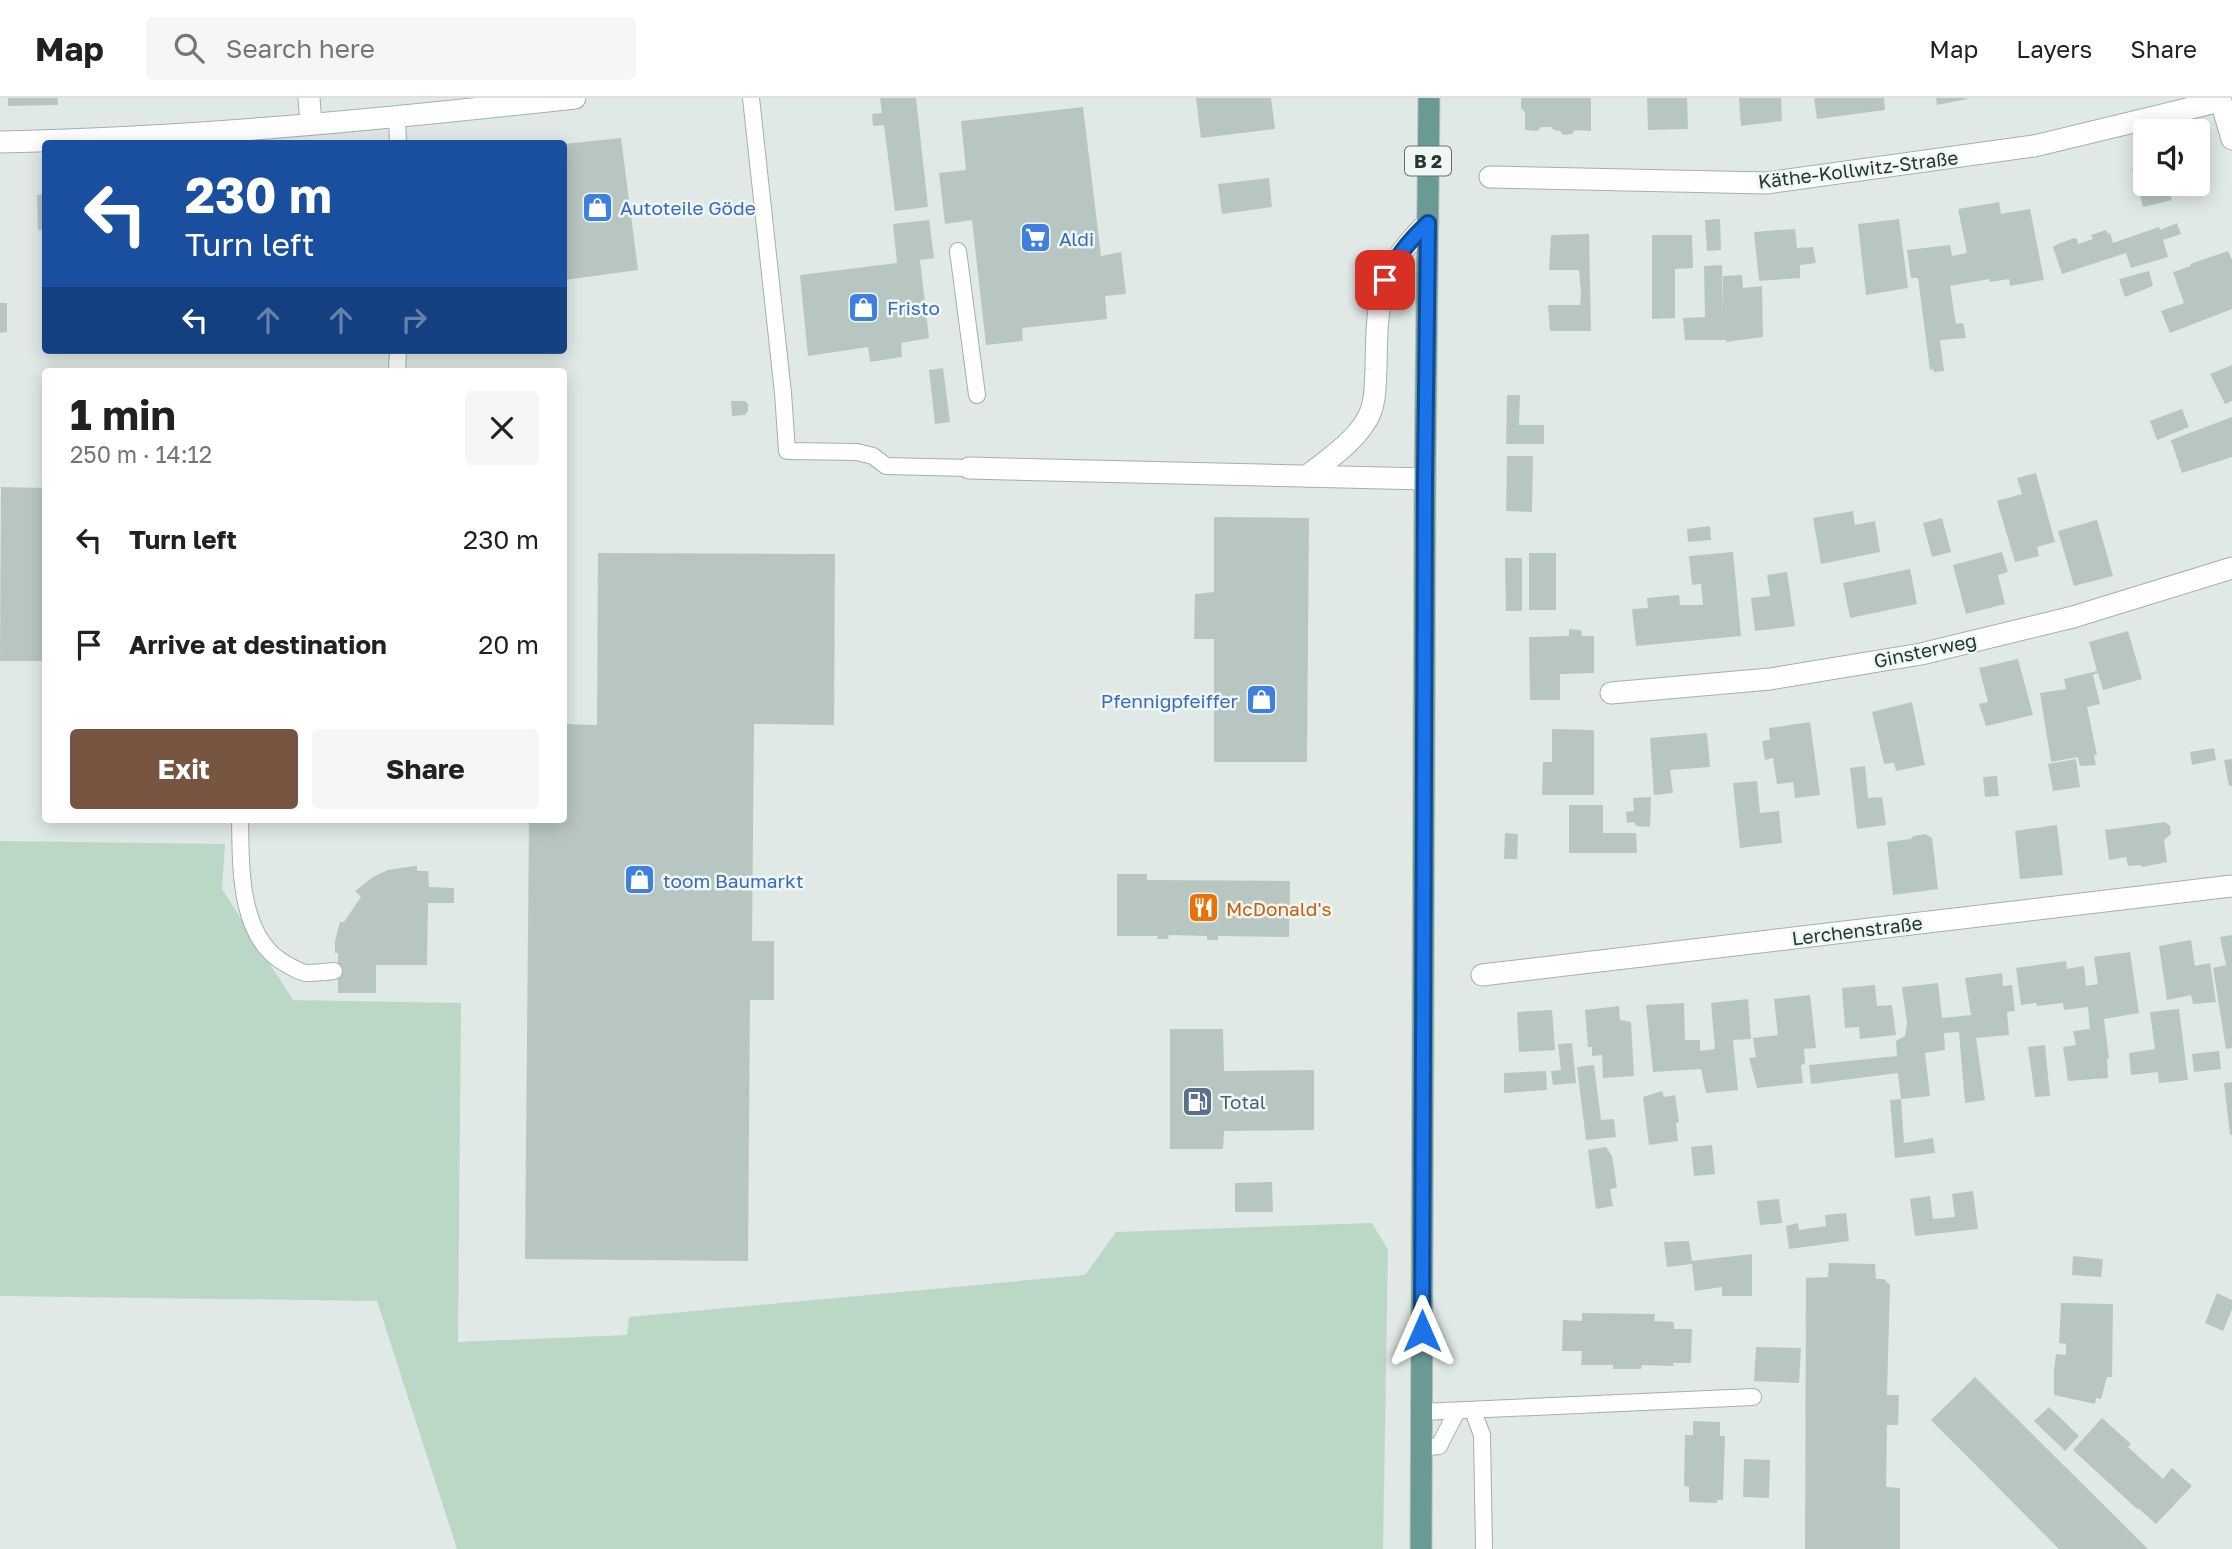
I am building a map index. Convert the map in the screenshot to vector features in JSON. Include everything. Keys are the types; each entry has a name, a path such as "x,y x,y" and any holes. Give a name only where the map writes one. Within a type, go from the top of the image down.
{"main road":[{"name":"B 2","path":"1421,1549 1429,98"}],"street":[{"path":"309,98 311,124"},
{"path":"83,140 397,117 575,98"},
{"path":"2220,99 2232,139"},
{"name":"Käthe-Kollwitz-Straße","path":"1490,177 1766,183 2034,146 2220,99"},
{"path":"0,142 42,141"},
{"path":"1307,476 1345,444 1367,420 1375,390 1379,300 1394,262 1409,241 1428,223"},
{"path":"970,468 1425,479"},
{"name":"Ginsterweg","path":"1611,693 1770,679 1921,654 2073,617 2232,568"},
{"name":"Lerchenstraße","path":"1482,975 2232,886"}],"lane":[{"path":"751,98 787,451 858,452 873,456 886,466 970,468"},
{"path":"397,117 398,140"},
{"path":"958,251 976,395"},
{"path":"240,823 241,862 247,909 257,933 281,961 304,973 334,971"},
{"path":"1422,1412 1752,1397"},
{"path":"1422,1448 1439,1446 1465,1411"},
{"path":"1465,1411 1482,1434 1484,1549"}],"green space":[{"path":"0,841 225,844 222,889 293,1000 461,1003 458,1342 627,1335 629,1317 1085,1275 1116,1232 1372,1223 1388,1250 1383,1549 457,1549 377,1301 0,1296"}],"building":[{"path":"8,98 58,98 58,105 8,106"},
{"path":"880,98 916,98 928,207 895,211 884,125 873,126 872,114 882,113"},
{"path":"1196,98 1271,98 1275,129 1201,138"},
{"path":"1521,98 1591,98 1591,131 1575,130 1572,134 1563,135 1551,127 1541,127 1538,131 1525,130 1525,112 1521,108"},
{"path":"1647,98 1687,98 1688,129 1648,130"},
{"path":"1739,98 1781,98 1782,121 1741,126"},
{"path":"1814,98 1884,98 1885,110 1817,119"},
{"path":"1936,98 1967,98 1967,99 1937,105"},
{"name":"Aldi","path":"1083,107 1101,256 1121,252 1126,294 1105,296 1107,319 1022,328 1023,341 986,345 972,220 945,224 939,173 966,170 961,121"},
{"name":"Autoteile Göde","path":"621,138 638,270 567,280 567,144"},
{"path":"1269,178 1272,207 1222,214 1218,184"},
{"path":"42,194 42,230 38,230 37,195"},
{"path":"2140,196 2170,196 2172,200 2143,207"},
{"path":"1999,202 2001,214 2030,209 2044,280 2010,286 2009,279 1990,282 1989,279 1950,286 1956,324 1963,323 1966,338 1940,340 1944,371 1934,372 1933,369 1930,370 1918,278 1911,278 1907,250 1950,245 1952,256 1967,253 1958,209"},
{"path":"1720,219 1721,250 1707,251 1705,220"},
{"path":"1899,219 1908,288 1866,295 1858,224"},
{"name":"Fristo","path":"929,220 934,258 920,260 929,338 901,343 902,357 870,362 868,347 808,356 800,275 897,263 893,224"},
{"path":"2177,223 2181,234 2163,240 2168,257 2131,268 2126,253 2062,274 2053,247 2074,238 2078,244 2093,239 2091,235 2106,230 2113,243"},
{"path":"1795,229 1797,248 1813,247 1816,263 1800,265 1800,278 1759,281 1754,232"},
{"path":"1589,234 1591,331 1550,331 1548,305 1580,305 1581,293 1579,270 1549,270 1551,235"},
{"path":"1652,235 1692,235 1693,268 1675,269 1675,318 1652,319"},
{"path":"2228,251 2232,260 2232,309 2170,333 2161,311 2184,303 2173,272"},
{"path":"1722,265 1723,316 1723,276 1742,275 1743,288 1762,286 1763,337 1726,342 1685,340 1683,318 1705,317 1704,266"},
{"path":"2149,271 2153,286 2125,297 2119,279"},
{"path":"0,303 7,303 7,332 0,333"},
{"path":"2232,365 2232,401 2225,404 2210,374"},
{"path":"943,368 950,422 935,424 929,370"},
{"path":"1507,395 1520,395 1519,425 1544,425 1544,444 1506,444"},
{"path":"731,401 745,401 748,404 745,415 732,416"},
{"path":"2182,409 2189,427 2157,440 2150,421"},
{"path":"2232,417 2232,457 2182,473 2171,440"},
{"path":"1507,456 1533,456 1532,512 1506,511"},
{"path":"2036,473 2055,542 2037,547 2039,556 2015,562 1997,501 2022,494 2017,478"},
{"path":"1,487 42,488 42,661 0,661"},
{"path":"1853,511 1855,525 1875,521 1880,552 1821,564 1813,518"},
{"name":"Pfennigpfeiffer","path":"1214,517 1309,518 1307,762 1214,762 1214,639 1194,639 1195,594 1214,592"},
{"path":"1942,518 1951,552 1932,557 1923,523"},
{"path":"2097,520 2113,576 2074,586 2058,531"},
{"path":"1710,526 1711,540 1688,542 1687,529"},
{"path":"1733,552 1741,636 1636,646 1632,609 1648,608 1647,598 1679,595 1680,605 1703,605 1701,584 1692,585 1689,556"},
{"path":"2002,552 2008,572 1998,575 2005,604 1966,614 1953,565"},
{"name":"toom Baumarkt","path":"598,553 835,554 834,725 754,724 752,941 774,941 774,1000 750,1000 748,1261 525,1259 529,823 567,823 567,724 597,725"},
{"path":"1529,553 1556,553 1556,610 1529,610"},
{"path":"1505,558 1522,558 1522,611 1506,611"},
{"path":"1910,569 1917,604 1850,618 1843,583"},
{"path":"1787,572 1795,626 1755,631 1751,598 1770,596 1767,575"},
{"path":"1569,629 1581,630 1582,636 1594,636 1594,673 1560,674 1560,700 1530,700 1529,637 1569,636"},
{"path":"2128,631 2142,679 2103,690 2098,673 2093,675 2100,704 2087,707 2097,755 2094,755 2096,765 2080,766 2078,757 2051,762 2040,693 2066,689 2064,679 2097,671 2089,642"},
{"path":"2018,659 2033,715 1986,726 1979,704 1988,702 1979,668"},
{"path":"1912,702 1925,765 1896,771 1894,763 1884,764 1872,712"},
{"path":"1810,722 1820,795 1795,798 1793,782 1777,784 1773,758 1765,760 1762,741 1770,740 1769,728"},
{"path":"1552,729 1594,730 1594,795 1542,795 1543,762 1552,762"},
{"path":"1707,733 1710,767 1670,770 1673,793 1654,795 1650,738"},
{"path":"2214,748 2216,760 2192,765 2190,752"},
{"path":"2076,759 2080,787 2053,791 2048,764"},
{"path":"2232,759 2232,786 2229,786 2224,760"},
{"path":"1865,766 1868,798 1882,797 1886,825 1857,829 1850,768"},
{"path":"1997,776 1999,796 1985,797 1983,777"},
{"path":"1757,781 1760,813 1779,811 1782,843 1740,848 1733,783"},
{"path":"1651,797 1650,827 1636,826 1634,822 1627,823 1626,812 1634,811 1633,798"},
{"path":"1569,805 1603,805 1603,833 1636,833 1637,853 1569,853"},
{"path":"2165,822 2170,826 2171,834 2164,840 2167,862 2142,867 2128,866 2126,857 2109,860 2105,830"},
{"path":"2057,825 2063,875 2020,879 2015,831"},
{"path":"1505,833 1518,834 1517,859 1504,859"},
{"path":"1925,834 1932,838 1938,889 1893,895 1887,842"},
{"path":"417,866 417,871 428,871 429,887 454,888 454,903 428,903 427,965 376,965 376,993 338,993 338,953 335,953 335,941 340,922 344,922 361,897 355,891 373,877 388,870"},
{"name":"McDonald's","path":"1117,874 1147,874 1147,880 1290,881 1289,937 1218,936 1218,940 1207,940 1207,936 1169,935 1168,939 1157,939 1158,936 1117,936"},
{"path":"2232,935 2232,1048 2226,1049 2213,968 2226,965 2220,937"},
{"path":"2191,940 2195,966 2210,963 2216,1002 2193,1004 2191,995 2167,1000 2159,946"},
{"path":"2130,952 2139,1013 2104,1019 2109,1058 2108,1078 2068,1081 2063,1047 2076,1045 2073,1031 2090,1029 2088,1007 2064,1010 2063,1003 2021,1005 2016,968 2066,961 2067,969 2084,966 2086,986 2098,984 2094,957"},
{"path":"2002,973 2003,986 2012,985 2015,1011 2007,1012 2009,1035 1976,1038 1985,1100 1965,1103 1959,1032 1944,1033 1945,1050 1925,1053 1930,1096 1901,1099 1898,1073 1811,1084 1809,1065 1897,1056 1896,1041 1905,1036 1907,1023 1902,987 1938,983 1942,1018 1971,1015 1965,978"},
{"path":"1875,985 1877,1006 1892,1005 1896,1035 1860,1039 1859,1027 1845,1028 1842,988"},
{"path":"1810,995 1816,1048 1804,1049 1805,1064 1801,1065 1803,1083 1757,1088 1749,1058 1756,1057 1753,1038 1778,1035 1774,999"},
{"path":"1748,999 1751,1039 1733,1040 1738,1090 1706,1093 1701,1069 1653,1072 1646,1005 1684,1003 1685,1040 1700,1040 1700,1051 1715,1049 1711,1003"},
{"path":"1619,1006 1620,1020 1631,1022 1634,1076 1603,1078 1602,1055 1592,1056 1592,1047 1588,1047 1585,1010"},
{"path":"2179,1009 2188,1080 2159,1083 2158,1072 2131,1075 2129,1053 2155,1049 2150,1012"},
{"path":"1552,1010 1555,1050 1519,1052 1517,1012"},
{"path":"1170,1029 1223,1029 1224,1071 1314,1070 1314,1130 1224,1131 1223,1149 1170,1149"},
{"path":"1572,1043 1576,1083 1553,1085 1551,1071 1561,1070 1558,1044"},
{"path":"2045,1045 2050,1096 2035,1097 2028,1047"},
{"path":"2219,1051 2221,1069 2194,1072 2192,1054"},
{"path":"1594,1065 1601,1120 1614,1119 1616,1137 1586,1140 1577,1067"},
{"path":"1546,1071 1547,1090 1504,1093 1504,1073"},
{"path":"2232,1082 2232,1135 2230,1135 2224,1083"},
{"path":"1662,1091 1664,1097 1675,1095 1679,1122 1676,1123 1678,1141 1649,1145 1643,1097"},
{"path":"1901,1099 1904,1143 1933,1138 1935,1153 1895,1158 1890,1100"},
{"path":"1712,1145 1715,1174 1694,1176 1691,1147"},
{"path":"1606,1147 1612,1156 1617,1188 1610,1189 1613,1206 1596,1209 1588,1150"},
{"path":"1272,1182 1273,1212 1235,1212 1235,1183"},
{"path":"1973,1191 1978,1229 1915,1236 1910,1199 1930,1196 1933,1219 1955,1217 1952,1194"},
{"path":"1779,1199 1782,1223 1760,1225 1757,1201"},
{"path":"1846,1213 1849,1241 1789,1249 1786,1226 1798,1223 1799,1230 1826,1226 1825,1215"},
{"path":"1689,1241 1692,1261 1752,1254 1752,1296 1722,1296 1722,1287 1695,1291 1692,1264 1667,1267 1664,1242"},
{"path":"2073,1256 2103,1259 2101,1277 2072,1275"},
{"path":"1829,1263 1875,1264 1876,1279 1884,1279 1890,1285 1887,1395 1899,1395 1898,1425 1887,1425 1886,1487 1900,1488 1900,1549 1805,1549 1806,1278 1828,1277"},
{"path":"2217,1293 2232,1300 2232,1309 2223,1331 2205,1323"},
{"path":"2061,1303 2113,1304 2112,1377 2107,1377 2101,1399 2096,1398 2095,1404 2054,1395 2056,1354 2066,1355 2066,1344 2059,1343"},
{"path":"1582,1313 1655,1314 1654,1321 1674,1322 1674,1329 1692,1329 1691,1363 1673,1363 1674,1366 1642,1365 1641,1369 1613,1369 1613,1365 1581,1365 1582,1351 1562,1351 1563,1320 1582,1321"},
{"path":"1756,1347 1801,1348 1799,1383 1754,1381"},
{"path":"1975,1377 2148,1549 2059,1549 1931,1420"},
{"path":"2049,1407 2079,1436 2065,1451 2034,1421"},
{"path":"2102,1418 2131,1444 2128,1447 2163,1479 2172,1468 2192,1486 2156,1524 2073,1450"},
{"path":"1693,1421 1720,1422 1720,1436 1725,1436 1723,1500 1717,1500 1717,1503 1689,1502 1689,1487 1684,1486 1685,1435 1693,1435"},
{"path":"1744,1459 1770,1460 1769,1498 1743,1497"}],"place":[{"name":"Autoteile Göde","path":"597,207"},
{"name":"Aldi","path":"1036,238"},
{"name":"Fristo","path":"864,307"},
{"name":"Pfennigpfeiffer","path":"1261,700"},
{"name":"toom Baumarkt","path":"640,880"},
{"name":"McDonald's","path":"1203,908"},
{"name":"Total","path":"1197,1101"}],"route":[{"path":"1385,280 1409,241 1428,223 1422,1331"}]}
